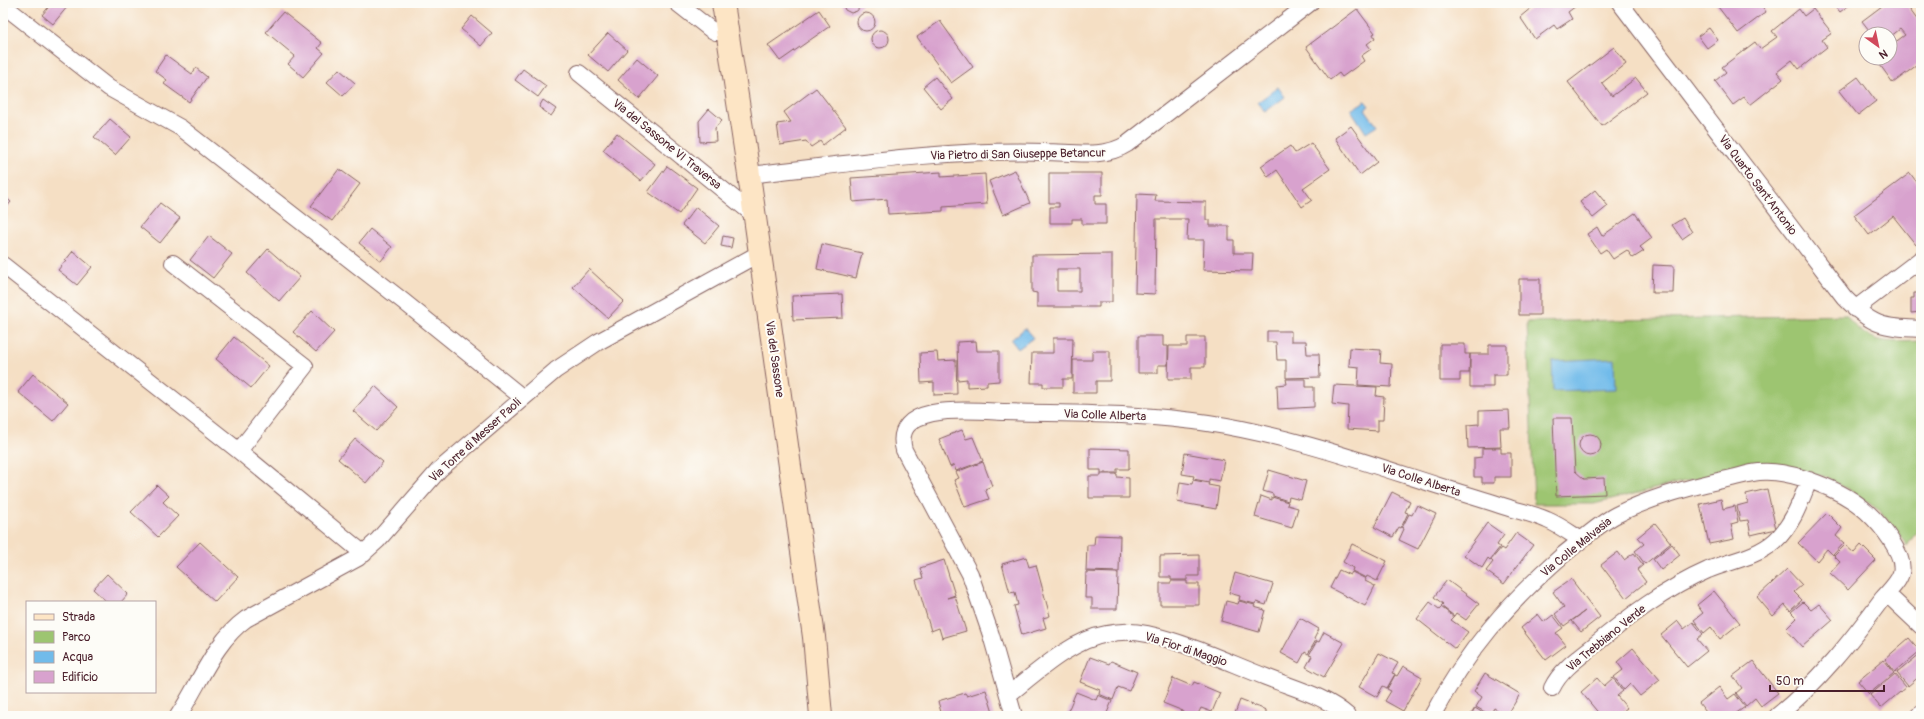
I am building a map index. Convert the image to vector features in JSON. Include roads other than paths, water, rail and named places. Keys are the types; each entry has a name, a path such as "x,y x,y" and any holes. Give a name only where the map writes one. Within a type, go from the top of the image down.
{"main road":[{"name":"Via del Sassone","path":"723,3 749,175 814,637 821,716"}],"street":[{"path":"678,3 710,29 716,32 727,32"},
{"name":"Via Pietro di San Giuseppe Betancur","path":"749,175 923,156 1028,151 1111,152 1127,144 1310,3"},
{"name":"Via Quarto Sant'Antonio","path":"1620,3 1839,291 1855,309 1862,316 1880,324 1921,329"},
{"path":"3,5 108,88 181,128 403,301 523,398"},
{"name":"Via del Sassone VI Traversa","path":"579,73 754,215"},
{"name":"Via Torre di Messer Paoli","path":"178,716 222,642 232,629 253,616 341,569 364,554 383,535 439,470 556,370 598,342 760,253"},
{"path":"1855,309 1921,259"},
{"path":"173,263 305,366 239,451"},
{"path":"3,265 239,451 364,554"},
{"name":"Via Colle Alberta","path":"1008,695 991,636 970,574 904,450 902,439 904,430 907,425 922,416 951,411 1063,414 1167,418 1223,425 1349,457 1546,519 1581,540"},
{"name":"Via Colle Malvasia","path":"1432,716 1453,679 1491,626 1527,588 1581,540 1614,516 1641,504 1691,486 1759,472 1788,474 1808,480 1836,492 1865,510 1882,527 1902,560 1901,574 1833,662 1777,716"},
{"name":"Via Trebbiano Verde","path":"1552,688 1556,679 1575,660 1644,606 1680,584 1770,544 1793,520 1808,480"},
{"path":"1887,594 1921,626"},
{"name":"Via Fior di Maggio","path":"1008,695 1060,656 1091,638 1106,634 1133,632 1146,634 1194,649 1324,700 1348,716"},
{"path":"1008,695 1014,716"}],"water":[{"path":"1278,87 1285,97 1265,112 1258,102"},
{"path":"1365,101 1369,106 1365,109 1377,126 1366,133 1351,110"},
{"path":"1025,328 1033,338 1018,349 1011,340"},
{"path":"1615,358 1616,389 1553,391 1552,361"}]}
